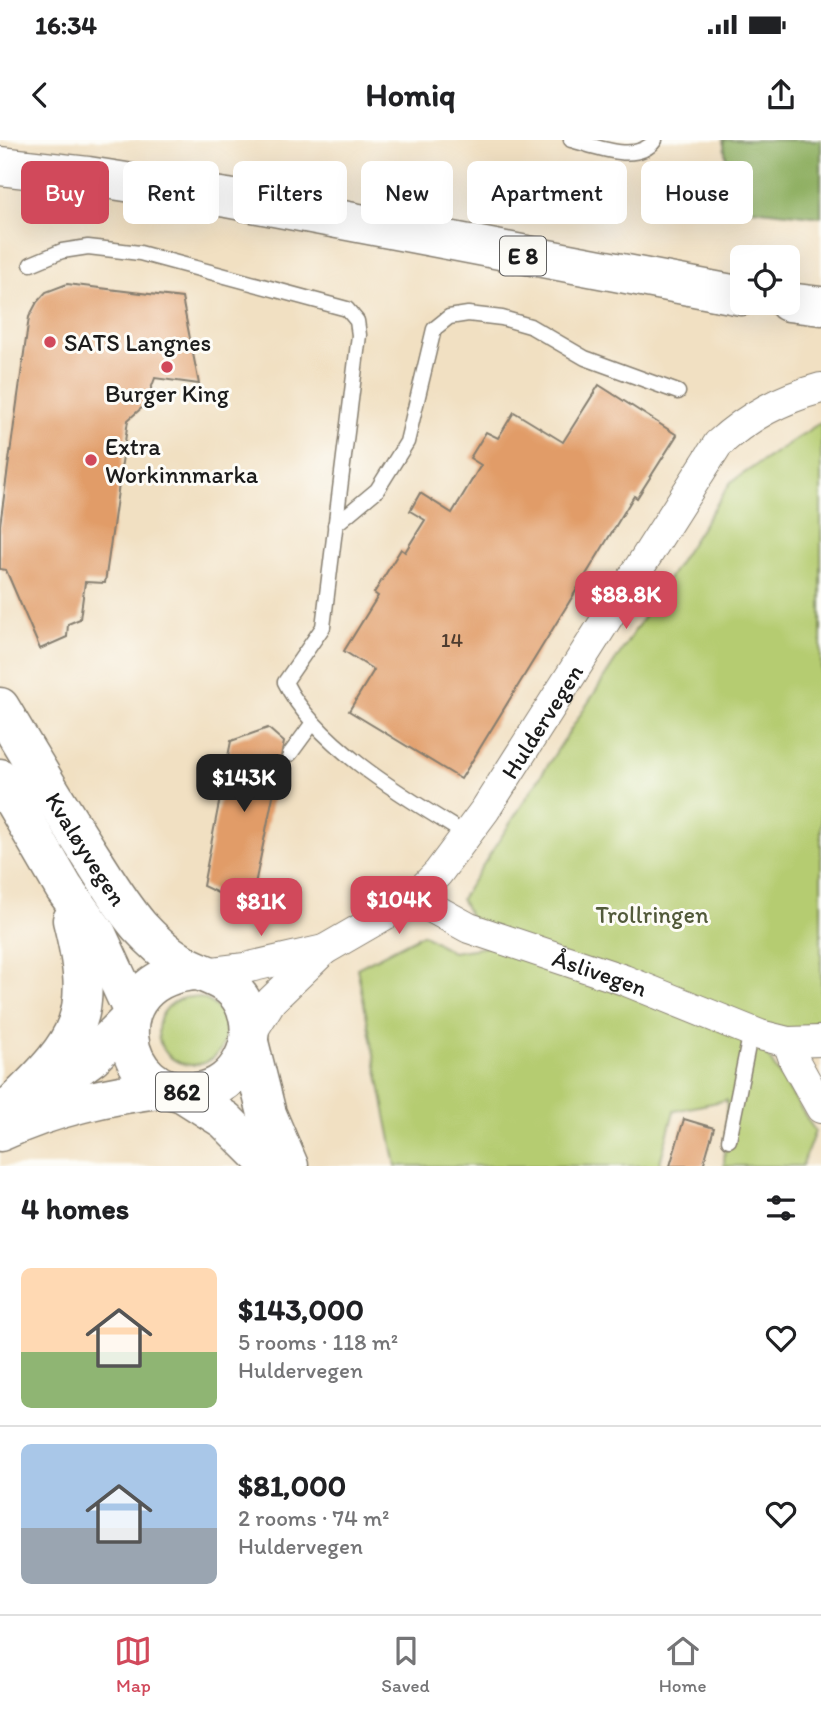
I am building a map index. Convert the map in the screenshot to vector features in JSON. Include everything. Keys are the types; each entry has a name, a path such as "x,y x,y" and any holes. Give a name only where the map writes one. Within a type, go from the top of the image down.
{"main road":[{"name":"E 8","path":"0,166 88,176 227,198 730,294"},
{"path":"800,303 821,306"},
{"name":"Kvaløyvegen","path":"0,707 126,910 169,954 201,972"},
{"name":"Kvaløyvegen","path":"0,778 64,888 97,934 130,1015"},
{"name":"862","path":"4,1116 69,1043 80,1016 85,993 82,960 64,888"},
{"path":"4,1116 92,1058 130,1015 142,993 157,980 176,972 201,972 234,989 246,1011 267,1115 289,1166"},
{"name":"862","path":"130,1015 130,1045 140,1069 225,1120 271,1166"},
{"name":"862","path":"4,1116 174,1090 200,1092 217,1086 238,1067 250,1039"}],"street":[{"name":"Huldervegen","path":"250,1039 271,1001 324,950 414,898 438,873 467,835 718,444 761,410 790,396 821,388"},
{"name":"Åslivegen","path":"414,898 469,928 624,980 751,1031 788,1042 821,1041"},
{"name":"Huldervegen","path":"201,972 245,968 324,950"},
{"path":"788,1042 795,1062 821,1108"}],"lane":[{"path":"571,140 624,153 639,152 655,140"},
{"path":"32,264 62,251 88,247 140,253 347,309 357,321 359,334 324,627 285,682 312,724 419,805 467,835"},
{"path":"335,525 377,490 407,442 433,329 449,317 468,314 502,318 530,326 585,358 678,392"},
{"path":"289,754 312,724"},
{"path":"729,1140 751,1031"}],"green space":[{"path":"723,140 821,140 821,217 753,209 753,161 727,161"},
{"name":"Trollringen","path":"821,422 821,1018 765,1052 815,1131 802,1166 724,1166 727,1100 674,1111 659,1166 396,1166 357,968 423,934 452,952 486,947 461,899 731,482"},
{"path":"192,997 205,1000 216,1007 223,1018 226,1031 223,1044 216,1055 205,1062 192,1065 179,1062 168,1055 161,1044 158,1031 161,1018 168,1007 179,1000"}],"building":[{"path":"67,284 182,298 199,384 155,378 145,405 128,420 105,583 85,582 80,619 68,624 67,637 40,649 6,570 0,569 0,525 29,317 46,292"},
{"path":"599,385 677,435 637,498 634,496 461,779 349,711 374,670 344,651 378,596 374,593 401,549 405,552 425,520 410,511 420,493 452,513 481,465 470,458 486,432 498,438 514,412 563,442"},
{"path":"268,728 284,742 252,899 218,893 203,886 231,741"},
{"path":"684,1119 714,1128 703,1166 670,1166"}],"place":[{"name":"SATS Langnes","path":"50,342"},
{"name":"Burger King","path":"167,367"},
{"name":"Extra Workinnmarka","path":"91,460"}]}
